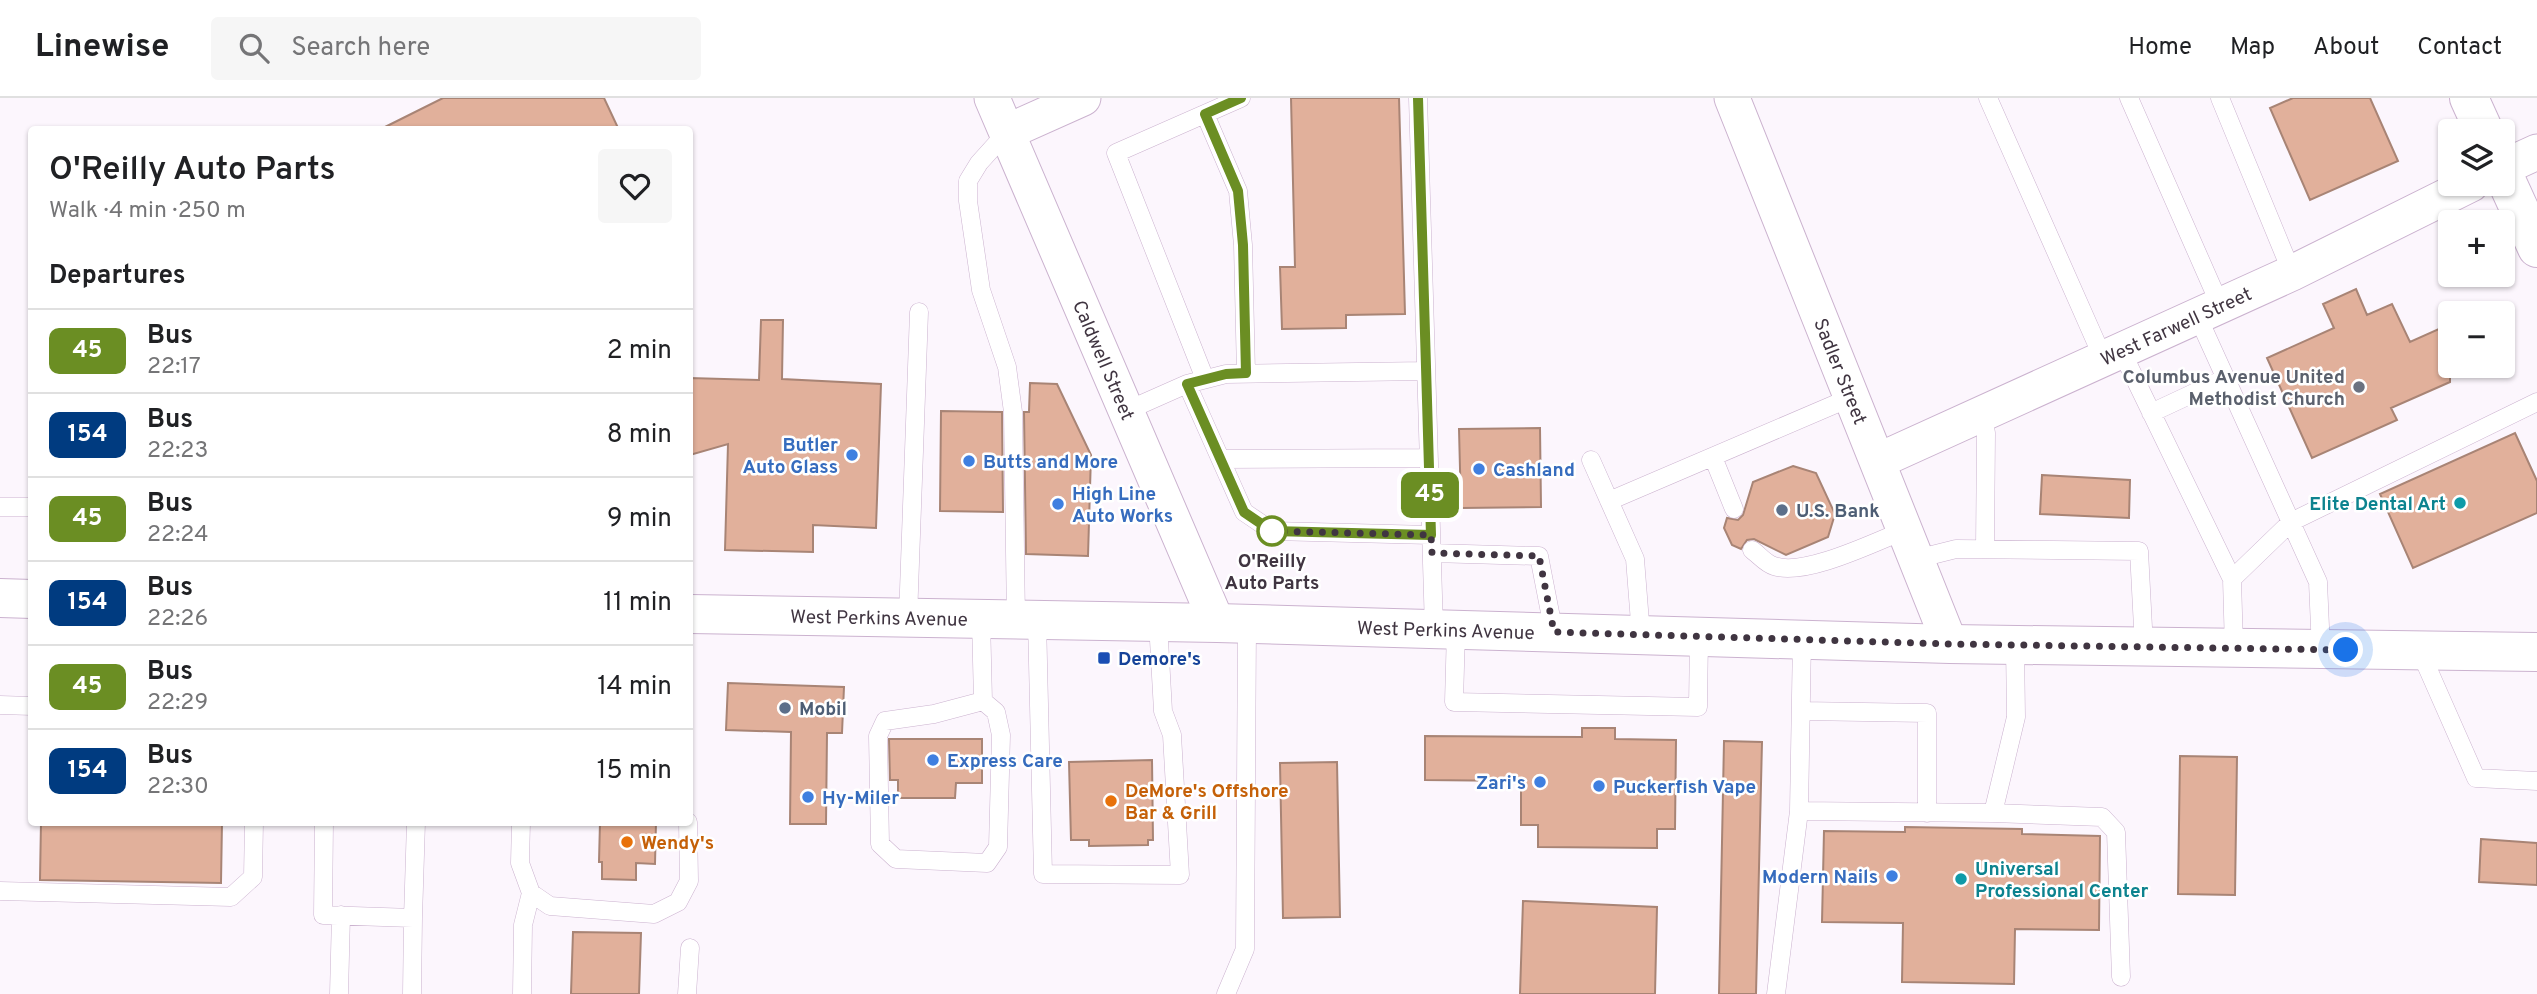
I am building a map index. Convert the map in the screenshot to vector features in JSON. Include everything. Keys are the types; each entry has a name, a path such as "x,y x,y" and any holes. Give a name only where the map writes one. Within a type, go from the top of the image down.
{"main road":[{"path":"2469,98 2479,119"},
{"path":"2514,196 2537,248"},
{"path":"0,598 28,599"},
{"name":"West Perkins Avenue","path":"693,614 1232,623 1950,644 2537,653"}],"street":[{"name":"Caldwell Street","path":"992,98 1126,411 1232,623"},
{"path":"1007,132 1083,98"},
{"name":"Sadler Street","path":"1732,98 1950,644"},
{"path":"2515,163 2537,152"},
{"name":"West Farwell Street","path":"1878,461 2292,273 2447,196"}],"lane":[{"path":"1205,379 1116,153 1241,98"},
{"path":"1418,98 1432,544 1454,702 1698,707 1699,637"},
{"path":"1989,98 2112,354 2151,413 2232,579 2234,648"},
{"path":"2220,98 2292,273"},
{"path":"2134,100 2208,310 2226,378 2318,582 2321,650"},
{"path":"1205,114 1238,191 1243,245 1246,373"},
{"path":"1007,132 979,163 968,181 968,201 981,290 1007,367 1013,412 1011,620 1043,874 1180,875 1172,735 1163,711 1158,622"},
{"path":"908,618 919,312"},
{"path":"1126,411 1187,384 1226,374 1426,371"},
{"path":"2151,413 2226,378"},
{"path":"1187,384 1244,512 1272,531 1539,556 1554,632"},
{"path":"1609,501 1852,397"},
{"path":"2232,579 2291,522 2537,402"},
{"path":"1982,414 1986,433 1985,549"},
{"path":"1713,457 1734,509"},
{"path":"1221,459 1429,458"},
{"path":"1591,460 1635,559 1641,635"},
{"path":"0,507 28,507"},
{"path":"1752,550 1773,566 1799,568 1835,558 1911,544 1956,549 2139,551 2144,647"},
{"path":"983,701 1011,620"},
{"path":"1226,994 1245,949 1232,623"},
{"path":"1776,994 1799,811 1802,639"},
{"path":"1993,813 2015,717 2015,645"},
{"path":"2420,651 2476,778 2537,781"},
{"path":"983,701 996,712 1001,735 998,847 987,863 896,859 880,844 878,736 885,721 934,714 983,701"},
{"path":"0,705 28,706"},
{"path":"1801,711 1927,713 1927,813"},
{"path":"1799,811 2102,817 2116,832 2121,977"},
{"path":"0,891 231,897 253,877 254,826"},
{"path":"324,826 323,915 413,918"},
{"path":"412,994 416,826"},
{"path":"521,826 520,863 531,893 523,925 522,994"},
{"path":"531,893 550,906 654,914 678,902 689,880 688,826"},
{"path":"339,994 341,915"},
{"path":"687,994 690,948"}],"building":[{"path":"443,98 604,98 617,126 387,126"},
{"path":"1291,98 1399,98 1405,314 1346,315 1346,328 1282,329 1280,267 1295,267"},
{"path":"2293,98 2370,98 2398,161 2310,200 2270,108"},
{"name":"Columbus Avenue United Methodist Church","path":"2356,289 2367,315 2392,304 2410,342 2438,329 2438,378 2450,378 2450,382 2391,408 2397,420 2312,458 2267,358 2334,328 2323,304"},
{"path":"761,320 783,320 782,379 881,384 876,528 813,525 813,552 725,550 728,444 693,454 693,378 759,380"},
{"name":"High Line Auto Works","path":"1030,383 1057,384 1091,455 1088,556 1026,554 1024,412 1029,412"},
{"name":"Butts and More","path":"941,411 1002,412 1003,512 940,511"},
{"path":"1540,428 1541,507 1461,508 1459,429"},
{"name":"Elite Dental Art","path":"2515,433 2537,481 2537,513 2413,568 2380,494"},
{"name":"U.S. Bank","path":"1793,466 1816,473 1835,514 1828,537 1786,555 1754,539 1747,540 1741,549 1732,545 1724,528 1727,518 1738,520 1743,515 1753,482"},
{"path":"2042,475 2130,480 2129,518 2040,514"},
{"name":"Mobil","path":"728,683 844,687 842,733 827,733 826,824 790,824 791,732 726,730"},
{"path":"1582,728 1615,728 1615,739 1676,740 1675,829 1657,829 1657,848 1538,847 1538,825 1521,825 1521,781 1425,780 1425,736 1582,737"},
{"name":"Express Care","path":"889,739 982,739 982,783 956,783 955,798 898,798 898,780 890,780"},
{"path":"1724,741 1762,742 1756,994 1719,994"},
{"path":"2180,756 2237,757 2235,895 2178,894"},
{"name":"DeMore's Offshore Bar & Grill","path":"1152,760 1153,840 1148,840 1148,845 1089,846 1089,840 1071,840 1069,762"},
{"path":"1337,762 1340,917 1283,918 1280,763"},
{"path":"41,826 222,826 221,883 40,880"},
{"name":"Wendy's","path":"600,826 656,826 655,864 636,863 636,880 602,879 602,862 599,862"},
{"name":"Universal Professional Center","path":"1905,827 2022,829 2022,834 2100,836 2099,930 2015,929 2014,984 1902,982 1903,923 1822,922 1824,831 1905,832"},
{"path":"2481,839 2537,843 2537,885 2479,882"},
{"path":"1523,901 1657,907 1655,994 1520,994"},
{"path":"573,932 641,933 639,994 571,994"}],"bus line":[{"name":"45","path":"1241,98 1205,114 1238,191 1243,245 1246,373 1226,374 1187,384 1244,512 1272,531 1431,535 1418,98"}],"place":[{"name":"Columbus Avenue United Methodist Church","path":"2359,387"},
{"name":"Butler Auto Glass","path":"852,455"},
{"name":"Butts and More","path":"969,461"},
{"name":"Cashland","path":"1479,469"},
{"name":"Elite Dental Art","path":"2460,503"},
{"name":"High Line Auto Works","path":"1058,504"},
{"name":"U.S. Bank","path":"1782,510"},
{"name":"O'Reilly Auto Parts","path":"1272,531"},
{"name":"Demore's","path":"1104,658"},
{"name":"Mobil","path":"785,708"},
{"name":"Express Care","path":"933,760"},
{"name":"Zari's","path":"1540,782"},
{"name":"Puckerfish Vape","path":"1599,786"},
{"name":"Hy-Miler","path":"808,797"},
{"name":"DeMore's Offshore Bar & Grill","path":"1111,801"},
{"name":"Wendy's","path":"627,842"},
{"name":"Modern Nails","path":"1892,876"},
{"name":"Universal Professional Center","path":"1961,879"}],"route":[{"path":"1272,531 1431,535 1432,553 1539,556 1554,632 1950,644 2346,650"}]}
